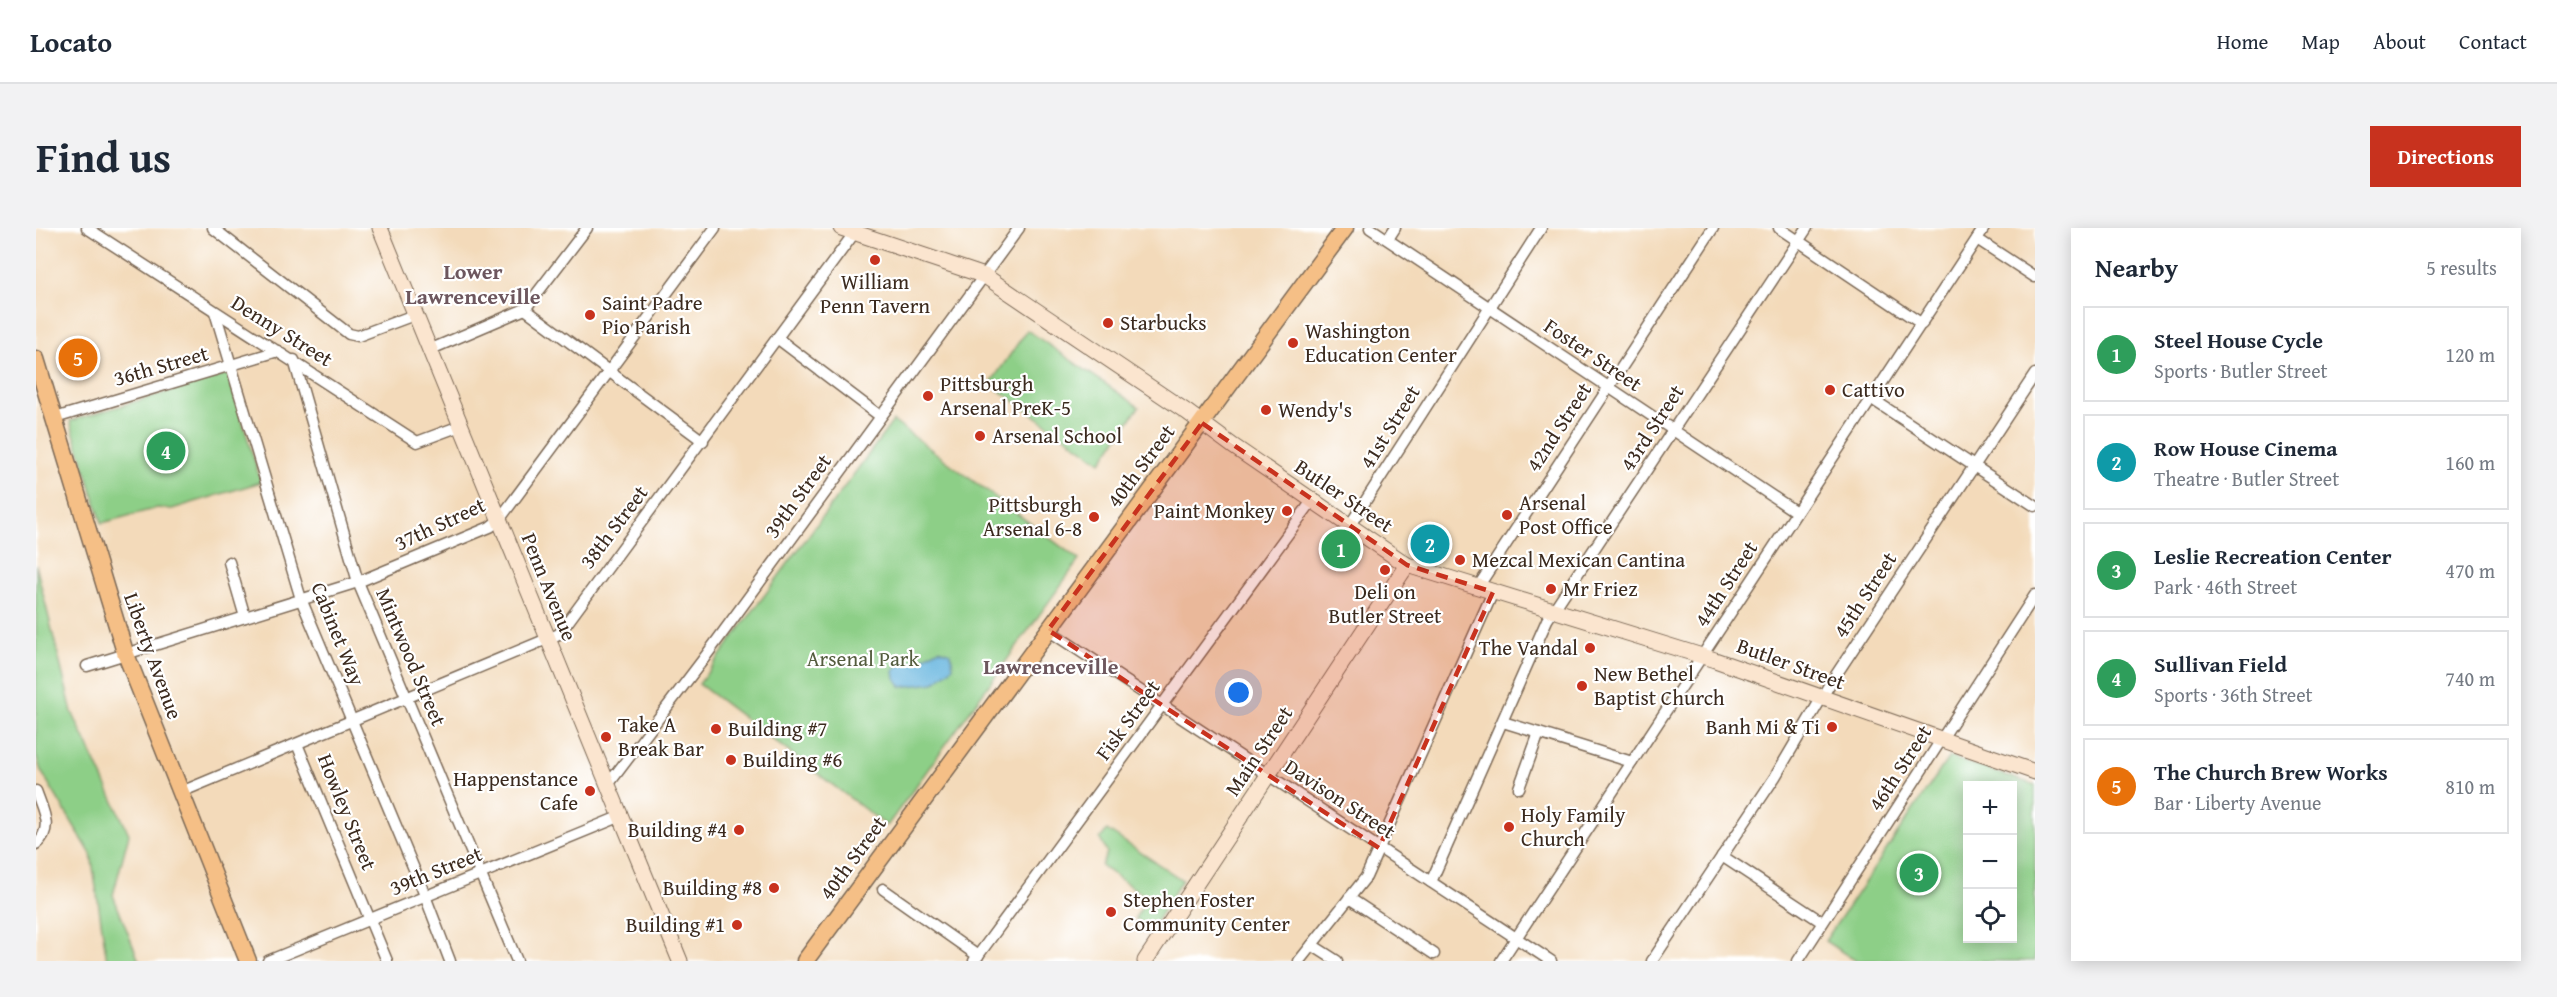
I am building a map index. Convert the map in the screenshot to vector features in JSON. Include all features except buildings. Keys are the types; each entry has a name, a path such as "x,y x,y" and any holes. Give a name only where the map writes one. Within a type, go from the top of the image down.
{"main road":[{"name":"Penn Avenue","path":"380,228 619,817 680,961"},
{"name":"40th Street","path":"805,961 1344,229"},
{"name":"Butler Street","path":"851,230 985,276 1407,565 1703,656 2035,772"},
{"name":"Liberty Avenue","path":"36,359 125,652 248,961"},
{"name":"Main Street","path":"1145,961 1407,565"}],"street":[{"name":"Denny Street","path":"87,228 215,312 294,360 417,442 460,426"},
{"path":"213,228 349,334 358,336 414,315"},
{"path":"429,350 525,309 587,228"},
{"name":"37th Street","path":"87,666 125,652 358,582 490,527 499,520 715,228"},
{"name":"39th Street","path":"607,786 702,661 1019,228"},
{"name":"Foster Street","path":"1370,228 1796,512"},
{"path":"1388,239 1395,228"},
{"name":"41st Street","path":"1350,525 1541,228"},
{"name":"42nd Street","path":"1478,587 1713,228"},
{"path":"1779,228 1922,324"},
{"name":"43rd Street","path":"1431,882 1553,611 1807,228"},
{"name":"44th Street","path":"1501,961 1984,228"},
{"name":"38th Street","path":"181,792 559,634 703,441 851,230"},
{"path":"1977,239 2035,277"},
{"path":"525,309 703,441"},
{"name":"Cabinet Way","path":"215,312 301,599 450,961"},
{"path":"777,338 880,416"},
{"name":"36th Street","path":"55,418 279,351"},
{"name":"Mintwood Street","path":"294,360 358,582 517,961"},
{"name":"45th Street","path":"1652,961 1823,699 1828,687 2035,374"},
{"path":"1872,399 2035,506"},
{"name":"Fisk Street","path":"976,958 1312,501"},
{"path":"229,562 244,617"},
{"path":"1299,961 1366,877 1493,592"},
{"name":"46th Street","path":"1798,961 2035,595"},
{"name":"Davison Street","path":"1048,630 1551,961"},
{"path":"1503,722 1632,762"},
{"path":"1519,788 1539,733"},
{"name":"Howley Street","path":"297,744 387,961"},
{"path":"36,791 47,825 44,837 36,844"},
{"name":"39th Street","path":"268,961 619,817"},
{"path":"1722,856 1822,922"},
{"path":"883,889 976,958"},
{"path":"1349,898 1434,954"},
{"path":"1312,945 1337,961"}],"highlighted area":[{"path":"1202,423 1407,565 1493,592 1379,848 1048,630"}],"green space":[{"path":"1027,330 1139,407 1101,462 990,384"},
{"path":"228,374 261,482 172,509 157,508 102,523 70,421"},
{"name":"Arsenal Park","path":"893,421 1079,560 887,826 699,684"},
{"path":"36,565 72,712 129,834 113,895 139,961 107,961 91,854 41,771 36,755"},
{"path":"1949,757 2035,785 2035,961 1856,961 1825,941"},
{"path":"1107,830 1182,880 1151,930 1135,918 1148,898 1101,866 1107,853 1100,839"}],"water":[{"path":"939,649 951,653 953,667 934,683 902,687 895,678 894,671 899,665 920,660"}],"place":[{"name":"William Penn Tavern","path":"875,260"},
{"name":"Saint Padre Pio Parish","path":"590,315"},
{"name":"Starbucks","path":"1108,323"},
{"name":"Washington Education Center","path":"1293,343"},
{"name":"The Church Brew Works","path":"78,358"},
{"name":"Cattivo","path":"1830,390"},
{"name":"Pittsburgh Arsenal PreK-5","path":"928,396"},
{"name":"Wendy's","path":"1266,410"},
{"name":"Arsenal School","path":"980,436"},
{"name":"Sullivan Field","path":"166,451"},
{"name":"Paint Monkey","path":"1287,511"},
{"name":"Arsenal Post Office","path":"1507,515"},
{"name":"Pittsburgh Arsenal 6-8","path":"1094,517"},
{"name":"Row House Cinema","path":"1430,544"},
{"name":"Steel House Cycle","path":"1341,549"},
{"name":"Mezcal Mexican Cantina","path":"1460,560"},
{"name":"Deli on Butler Street","path":"1385,570"},
{"name":"Mr Friez","path":"1551,589"},
{"name":"The Vandal","path":"1590,648"},
{"name":"New Bethel Baptist Church","path":"1582,686"},
{"name":"Banh Mi & Ti","path":"1832,727"},
{"name":"Building #7","path":"716,729"},
{"name":"Take A Break Bar","path":"606,737"},
{"name":"Building #6","path":"731,760"},
{"name":"Happenstance Cafe","path":"590,791"},
{"name":"Holy Family Church","path":"1509,827"},
{"name":"Building #4","path":"739,830"},
{"name":"Leslie Recreation Center","path":"1919,873"},
{"name":"Building #8","path":"774,888"},
{"name":"Stephen Foster Community Center","path":"1111,912"},
{"name":"Building #1","path":"737,925"}],"district":[{"name":"Lower Lawrenceville","path":"473,284"},
{"name":"Lawrenceville","path":"1051,666"}]}
